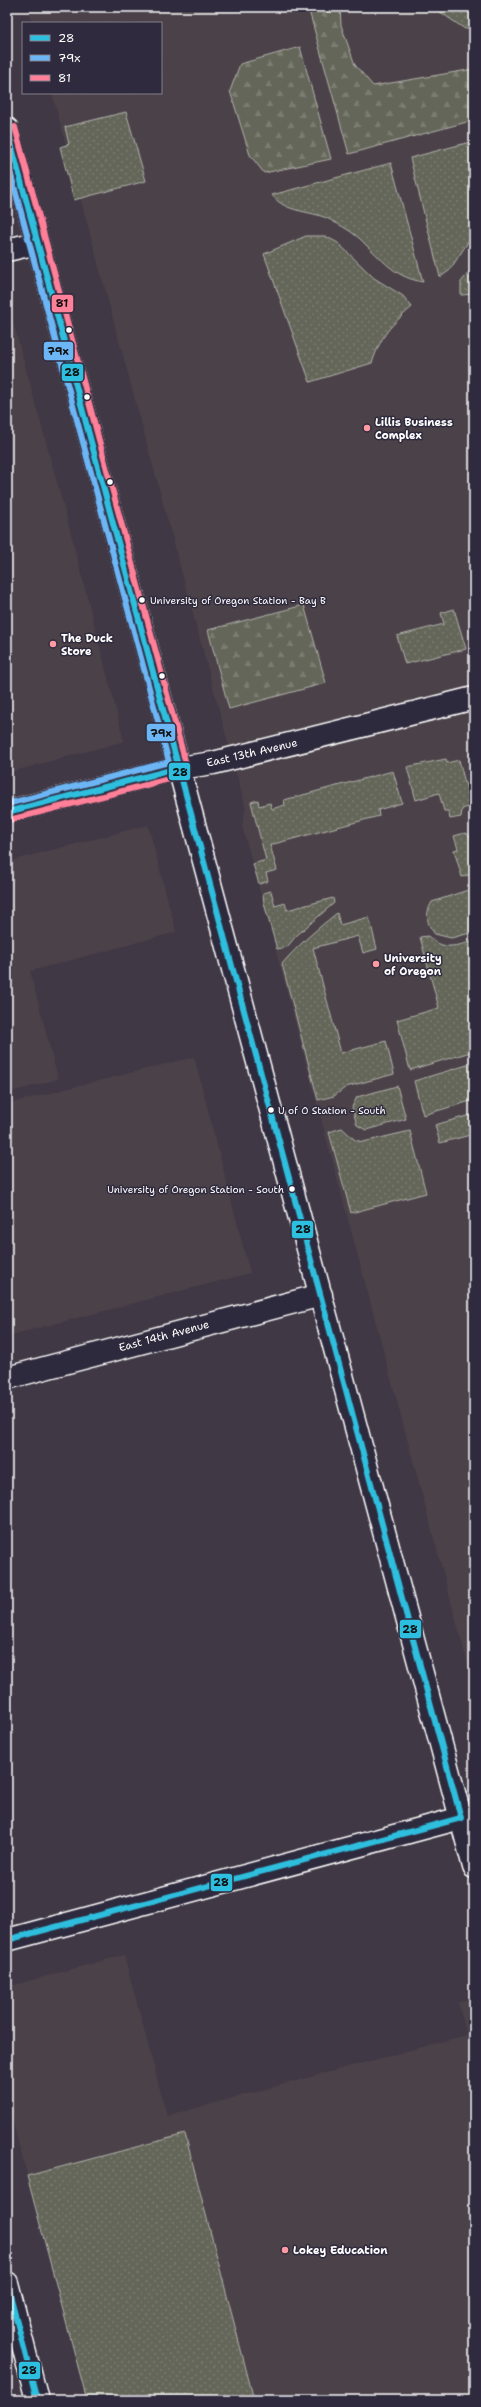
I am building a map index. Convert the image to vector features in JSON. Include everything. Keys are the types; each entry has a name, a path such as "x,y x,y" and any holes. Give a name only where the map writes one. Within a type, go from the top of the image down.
{"street":[{"path":"7,129 474,1868"},
{"path":"7,250 37,243"},
{"name":"East 13th Avenue","path":"7,812 179,768 213,763 474,698"},
{"name":"East 14th Avenue","path":"7,1378 320,1295"},
{"path":"7,1940 461,1818"},
{"path":"7,2283 37,2400"}],"shaded area":[{"name":"University of Oregon","path":"28,7 474,7 474,1687 242,825 246,809 52,94 162,94 162,22 32,22"},
{"name":"The Duck Store","path":"7,300 71,534 124,741 7,773"},
{"path":"148,825 176,932 30,971 58,1079 7,1093 7,862"},
{"path":"194,1057 250,1273 7,1336 7,1104"},
{"path":"124,1955 167,2116 467,2035 458,2002 474,1998 474,2400 87,2400 7,2099 7,1987"}],"green space":[{"path":"308,7 340,7 341,25 355,65 373,86 474,69 474,120 349,154"},
{"path":"440,7 474,7 474,27 465,29 440,12"},
{"path":"300,47 331,159 264,173 250,155 230,91 240,64"},
{"path":"126,112 146,181 74,200 60,147 69,144 65,127"},
{"path":"474,141 474,233 449,271 440,277 410,158"},
{"path":"391,163 423,282 413,280 398,273 385,263 359,238 343,227 318,215 285,206 272,195"},
{"path":"306,236 325,236 338,243 374,278 403,296 412,307 397,320 387,332 379,345 372,363 310,382 264,254"},
{"path":"474,266 474,294 461,295 461,282"},
{"path":"304,605 326,683 229,709 208,630"},
{"path":"454,609 466,649 405,664 397,636 444,624 441,613"},
{"path":"446,759 447,763 459,760 471,806 462,809 461,817 450,819 448,811 444,811 439,793 416,800 407,767"},
{"path":"393,771 402,803 378,810 379,816 270,845 277,870 266,873 268,881 259,884 253,864 266,860 251,802 258,800 259,806 270,803 272,809 285,805 284,800"},
{"path":"465,833 468,834 474,842 474,873 462,877 454,850 458,849 454,836"},
{"path":"474,884 474,932 451,938 435,934 428,922 428,911 432,902 468,890 467,885"},
{"path":"271,891 275,906 285,903 287,910 333,898 334,903 296,936 287,947 277,949 264,903 263,893"},
{"path":"337,913 340,925 369,917 377,949 363,953 358,936 313,948 341,1053 386,1041 394,1074 346,1087 334,1096 318,1100 282,964 308,937"},
{"path":"428,936 439,944 450,946 474,941 474,1051 410,1070 397,1020 439,1008 420,937"},
{"path":"474,1063 474,1100 423,1115 414,1081"},
{"path":"397,1086 406,1119 366,1130 357,1125 352,1107 357,1097"},
{"path":"474,1114 474,1134 440,1143 435,1125"},
{"path":"342,1128 355,1140 363,1142 410,1131 426,1193 351,1213 329,1132"},
{"path":"185,2134 254,2400 87,2400 27,2176"}],"transit line":[{"name":"81","path":"9,820 181,776 187,768 15,127"},
{"name":"28","path":"7,129 461,1818 7,1940"},
{"name":"79x","path":"7,160 169,762 7,804"},
{"name":"28","path":"7,812 179,768"},
{"name":"28","path":"7,2283 37,2400"}],"place":[{"name":"Lillis Business Complex","path":"367,428"},
{"name":"University of Oregon Station - Bay B","path":"142,600"},
{"name":"The Duck Store","path":"53,644"},
{"name":"University of Oregon","path":"376,964"},
{"name":"U of O Station - South","path":"271,1110"},
{"name":"University of Oregon Station - South","path":"292,1189"},
{"name":"Lokey Education","path":"285,2250"}]}
